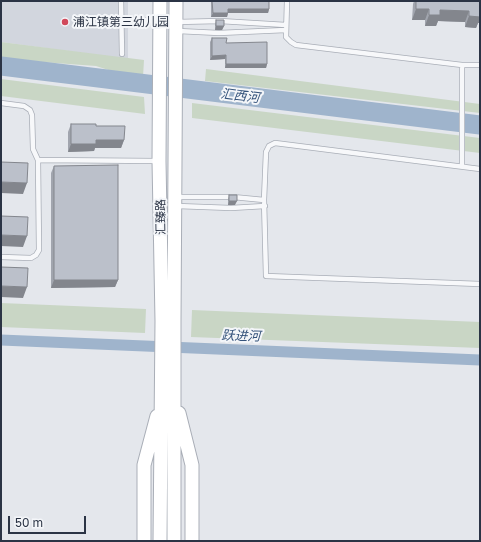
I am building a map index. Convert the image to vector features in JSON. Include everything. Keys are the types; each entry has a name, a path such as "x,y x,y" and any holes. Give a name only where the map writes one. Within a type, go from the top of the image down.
{"street":[{"path":"160,1 160,21"},
{"path":"176,1 176,27"},
{"name":"汇臻路","path":"160,21 160,161 168,321"},
{"name":"汇臻路","path":"168,321 175,202 176,27"},
{"path":"168,321 168,395 174,541"},
{"path":"144,541 144,465 168,395"},
{"path":"160,541 168,395"},
{"path":"168,395 192,464 192,541"}],"lane":[{"path":"121,1 122,54"},
{"path":"287,1 286,37 296,45 462,65 480,65"},
{"path":"121,19 160,21"},
{"path":"176,27 220,21 286,28"},
{"path":"176,27 219,33 286,28"},
{"path":"462,65 462,166"},
{"path":"1,102 24,106 30,110 32,115 33,149 38,160 39,250 36,255 31,258 1,257"},
{"path":"480,169 275,143 270,146 266,152 264,200 266,276 480,284"},
{"path":"38,160 160,161"},
{"path":"175,202 233,197 264,200"},
{"path":"175,202 231,208 265,206"}],"shaded area":[{"name":"浦江镇第三幼儿园","path":"1,1 128,1 128,59 1,42"}],"green space":[{"path":"1,42 144,60 143,77 130,77 96,66 1,59"},
{"path":"206,69 480,104 480,113 205,81"},
{"path":"1,79 144,97 145,114 1,96"},
{"path":"192,103 480,138 480,153 192,118"},
{"path":"1,303 146,309 145,333 1,327"},
{"path":"192,310 480,322 480,348 191,337"}],"building":[{"path":"212,1 269,1 269,9 228,9 228,13 213,13"},
{"path":"416,1 480,1 480,17 469,16 469,11 440,10 440,15 429,15 429,9 416,9"},
{"path":"216,20 224,20 224,26 216,26"},
{"path":"212,38 227,38 226,43 267,42 267,64 226,64 226,55 212,56"},
{"path":"71,124 125,126 124,140 96,140 96,144 71,144"},
{"path":"1,162 28,163 27,183 1,182"},
{"path":"118,165 118,280 54,280 54,166"},
{"path":"229,195 237,195 237,201 229,201"},
{"path":"1,216 28,217 27,236 1,235"},
{"path":"1,267 28,268 27,287 1,286"}],"waterway":[{"name":"汇西河","path":"1,66 480,125"},
{"name":"跃进河","path":"1,340 480,360"}],"place":[{"name":"浦江镇第三幼儿园","path":"65,22"}]}
